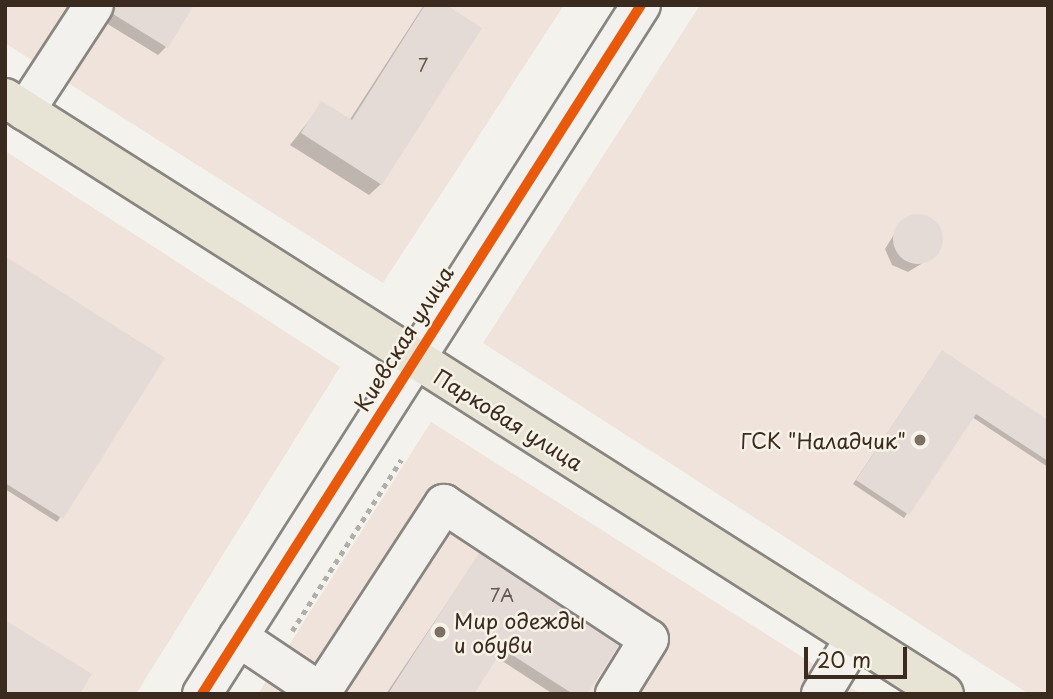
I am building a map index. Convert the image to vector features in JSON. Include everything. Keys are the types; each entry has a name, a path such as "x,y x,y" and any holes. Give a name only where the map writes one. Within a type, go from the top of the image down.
{"main road":[{"name":"Парковая улица","path":"15,104 944,694"}],"street":[{"path":"15,104 94,5"},
{"name":"Киевская улица","path":"202,694 413,358 641,5"},
{"path":"238,637 321,692 444,504 649,639 615,694"},
{"path":"821,694 855,638"}],"path":[{"path":"274,660 401,460"}],"shaded area":[{"path":"5,5 564,5 383,283 5,43"},
{"path":"700,5 1048,5 1048,694 1029,694 483,343"},
{"path":"5,151 340,367 136,694 5,694"},
{"path":"431,422 861,694 258,694"}],"building":[{"path":"116,5 194,5 168,48 113,14"},
{"path":"425,5 446,5 482,28 382,185 301,133 321,101 352,120"},
{"path":"918,214 936,221 943,239 936,257 918,264 900,257 893,239 900,221"},
{"path":"5,256 165,358 63,519 5,483"},
{"name":"ГСК \"Наладчик\"","path":"942,350 1048,420 1048,461 976,414 909,515 856,480"},
{"path":"479,553 619,645 587,694 573,694 503,649 474,694 388,694"},
{"path":"5,620 92,674 80,694 5,694"}],"cycle path":[{"path":"202,694 641,5"}],"place":[{"name":"ГСК \"Наладчик\"","path":"920,440"},
{"name":"Мир одежды и обуви","path":"440,632"}]}
